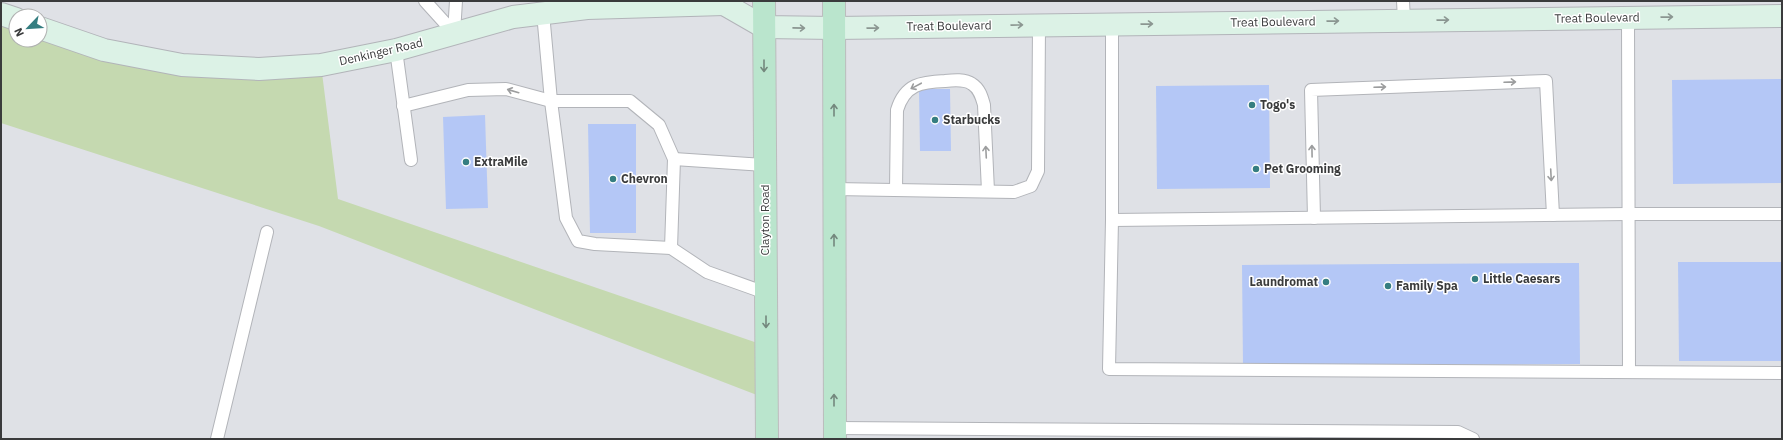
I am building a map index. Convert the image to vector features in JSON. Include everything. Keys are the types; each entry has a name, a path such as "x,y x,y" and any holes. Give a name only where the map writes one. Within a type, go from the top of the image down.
{"main road":[{"name":"Clayton Road","path":"764,1 767,439"},
{"path":"834,1 834,433"},
{"path":"1628,18 1647,2 1692,1"},
{"name":"Denkinger Road","path":"48,31 104,50 182,65 259,69 321,65 396,50 513,17 587,8 728,2 764,27"},
{"name":"Treat Boulevard","path":"764,27 834,28 1112,24 1403,11 1628,18 1782,16"}],"lane":[{"path":"425,1 454,33"},
{"path":"454,33 456,1"},
{"path":"543,13 551,101 566,218 578,241 595,244 671,248 707,272 766,293"},
{"path":"1628,18 1629,372"},
{"path":"1112,24 1112,220 1109,369 1782,373"},
{"path":"834,189 1014,192 1031,186 1038,171 1039,25"},
{"path":"396,50 411,160"},
{"path":"896,190 897,110 901,98 912,88 924,82 959,80 973,84 981,94 984,105 988,191"},
{"path":"1314,218 1311,90 1546,81 1553,215"},
{"path":"404,106 468,90 499,89 506,89 551,101 630,101 659,125 674,160 671,248"},
{"path":"674,160 765,165"},
{"path":"1112,220 1628,214 1782,214"},
{"path":"217,439 267,232"},
{"path":"834,433 1061,434 1458,432 1473,439"}],"green space":[{"path":"1,14 8,16 8,48 48,48 48,31 104,50 321,65 338,199 766,346 767,399 319,226 1,123"}],"building":[{"path":"1782,79 1782,183 1673,184 1672,80"},
{"path":"1269,85 1270,188 1157,189 1156,86"},
{"name":"Starbucks","path":"919,89 950,89 951,151 920,151"},
{"name":"ExtraMile","path":"485,115 488,208 446,209 443,117"},
{"name":"Chevron","path":"588,124 636,124 636,233 590,233"},
{"path":"1678,262 1782,262 1782,361 1679,361"},
{"path":"1579,263 1580,364 1243,366 1242,265"}],"place":[{"name":"Togo's","path":"1252,105"},
{"name":"Starbucks","path":"935,120"},
{"name":"ExtraMile","path":"466,162"},
{"name":"Pet Grooming","path":"1256,169"},
{"name":"Chevron","path":"613,179"},
{"name":"Little Caesars","path":"1475,279"},
{"name":"Laundromat","path":"1326,282"},
{"name":"Family Spa","path":"1388,286"}]}
